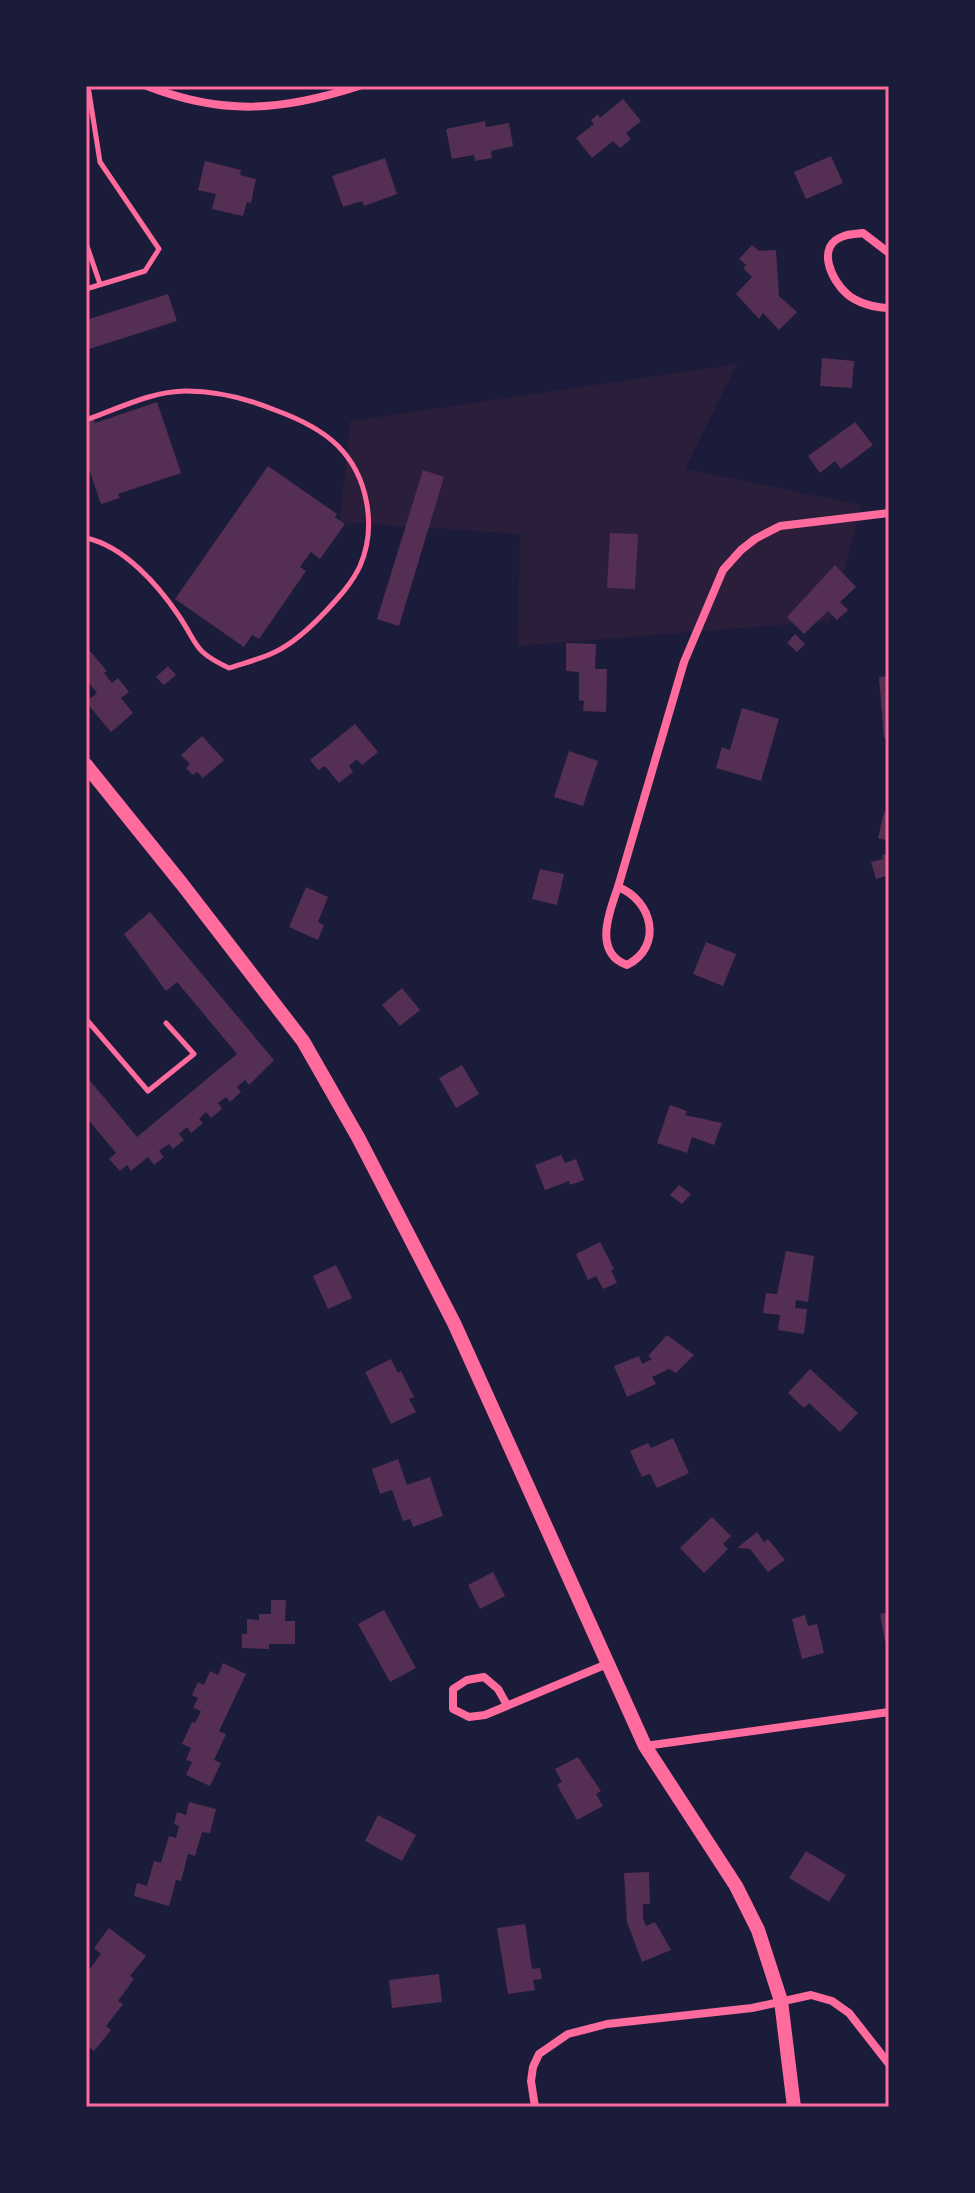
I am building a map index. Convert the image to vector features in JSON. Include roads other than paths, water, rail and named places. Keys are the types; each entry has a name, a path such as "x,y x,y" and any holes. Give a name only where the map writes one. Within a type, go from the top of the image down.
{"main road":[{"path":"86,765 303,1041 332,1091 454,1323 645,1746 736,1886 758,1930 781,2001 794,2107"}],"street":[{"path":"147,86 184,100 227,106 275,106 324,98 359,86"},
{"path":"889,253 863,233 841,237 831,244 827,256 832,275 848,295 880,308 889,308"},
{"path":"618,887 636,898 650,927 651,939 646,951 627,965 617,961 609,951 606,939 610,908 684,662 723,570 755,539 780,526 889,513"},
{"path":"507,1705 498,1689 484,1677 467,1680 453,1689 453,1709 469,1717 485,1715 607,1664"},
{"path":"645,1746 889,1712"},
{"path":"535,2107 531,2081 539,2054 568,2034 607,2024 752,2008 811,1995 832,2001 849,2013 889,2064"}],"lane":[{"path":"86,289 145,271 159,249 100,162 88,86"},
{"path":"87,246 100,284"},
{"path":"86,420 153,396 185,391 248,399 290,415 320,431 339,447 356,470 367,499 368,537 360,565 344,592 315,622 277,652 229,668 208,658 193,643 182,620 144,575 116,550 86,538"},
{"path":"86,1019 148,1091 194,1054 166,1023"}]}
